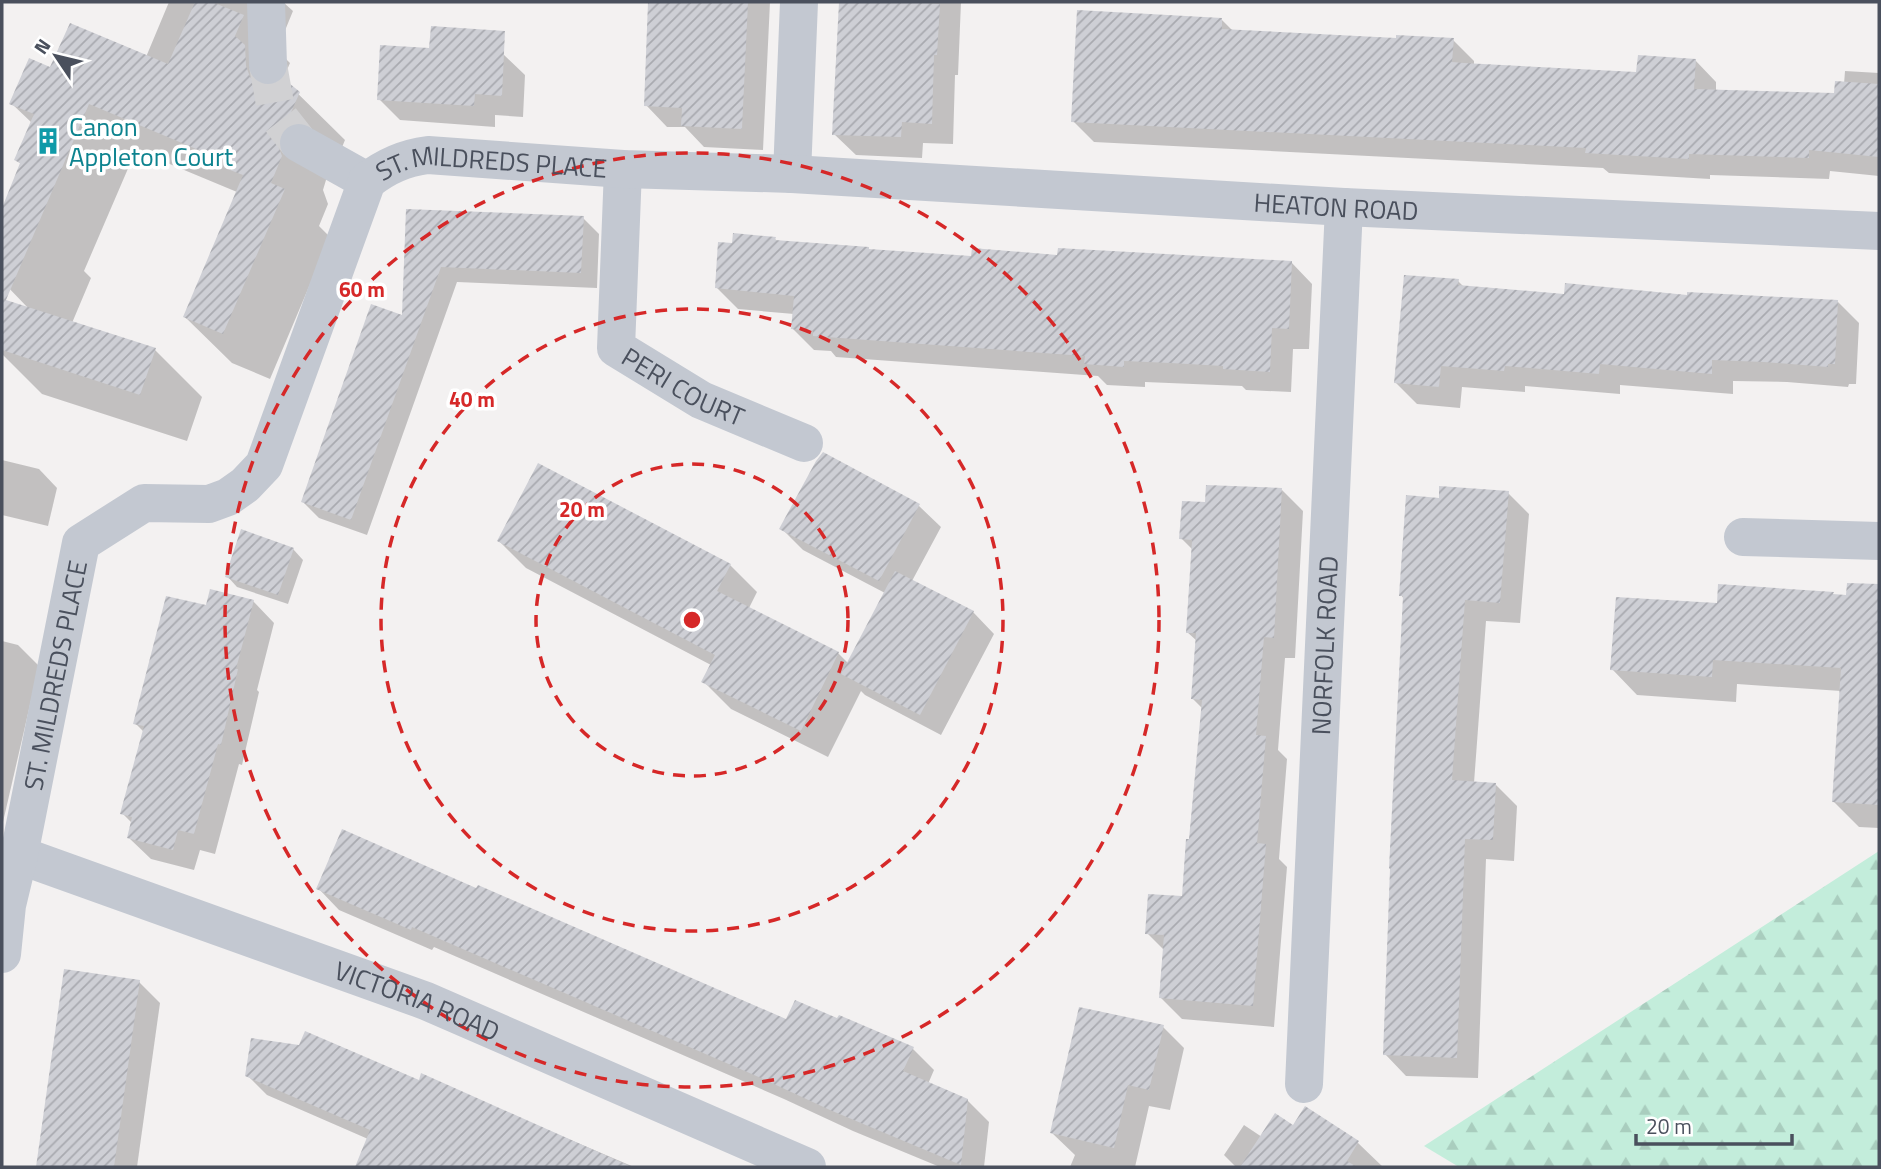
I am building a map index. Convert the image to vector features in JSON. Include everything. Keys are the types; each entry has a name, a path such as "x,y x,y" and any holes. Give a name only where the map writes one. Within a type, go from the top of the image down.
{"street":[{"path":"267,2 268,65"},
{"path":"792,174 799,2"},
{"path":"299,143 367,181"},
{"name":"ST. MILDREDS PLACE","path":"2,954 12,863 81,543 144,503 209,504 228,497 245,485 264,465 367,181 380,170 407,158 428,155 623,169 792,174"},
{"name":"PERI COURT","path":"623,169 615,348 701,400 804,443"},
{"name":"HEATON ROAD","path":"792,174 1344,207 1879,231"},
{"name":"NORFOLK ROAD","path":"1304,1084 1344,207"},
{"path":"1743,537 1879,541"},
{"name":"VICTORIA ROAD","path":"12,863 426,1001 807,1167"}],"green space":[{"path":"1879,851 1879,1167 1459,1167 1424,1146"}],"building":[{"path":"195,2 212,2 244,15 235,36 245,45 246,66 250,77 258,85 268,87 279,84 284,79 300,92 277,143 282,156 271,183 285,189 223,334 183,317 243,175 230,170 232,164 89,104 6,300 156,348 140,395 2,350 2,208 20,163 14,160 34,114 9,104 29,58 50,67 70,23 168,64"},
{"path":"648,2 748,2 742,129 681,126 682,108 644,106"},
{"path":"839,2 940,4 937,55 934,55 932,124 902,122 901,137 832,135"},
{"path":"1077,10 1222,18 1222,29 1396,38 1396,35 1454,38 1452,62 1464,63 1636,72 1638,55 1696,59 1694,89 1834,93 1835,81 1879,84 1879,157 1809,150 1809,158 1689,154 1689,159 1585,153 1586,148 1071,122"},
{"path":"431,26 505,31 502,96 475,94 474,106 377,100 380,45 429,48"},
{"path":"406,209 584,216 581,273 441,267 351,520 301,502 371,304 402,315"},
{"path":"733,233 776,237 775,240 971,256 972,248 1057,255 1058,248 1292,261 1289,329 1272,328 1270,372 1171,363 1124,361 1124,367 1084,364 1085,356 813,336 813,331 791,329 794,296 715,288 718,242 732,243"},
{"path":"1404,275 1459,279 1458,285 1564,294 1565,283 1687,295 1687,292 1838,300 1835,364 1828,364 1828,367 1712,360 1712,374 1600,364 1599,374 1505,366 1504,371 1441,366 1439,387 1394,383"},
{"path":"823,452 920,504 879,581 779,529"},
{"path":"538,463 731,564 717,591 839,652 801,731 701,682 715,655 497,541"},
{"path":"1206,485 1282,488 1274,638 1264,637 1256,735 1266,736 1257,843 1266,844 1253,1006 1159,998 1164,935 1145,934 1148,894 1182,896 1202,700 1191,699 1196,633 1186,633 1192,540 1179,539 1182,501 1205,502"},
{"path":"1439,486 1509,491 1500,603 1465,600 1452,780 1496,783 1493,840 1465,839 1457,1058 1383,1055 1389,868 1403,596 1399,596 1406,495 1439,498"},
{"path":"241,529 294,548 278,595 225,577"},
{"path":"895,571 974,611 920,715 841,674"},
{"path":"1847,583 1879,584 1879,805 1832,802 1841,668 1713,660 1712,677 1610,670 1616,597 1717,603 1718,584 1846,595"},
{"path":"210,589 254,600 236,669 221,745 218,744 194,834 178,830 173,850 127,838 132,817 120,814 144,726 133,724 166,596 206,605"},
{"path":"342,829 786,1019 795,1000 837,1018 839,1015 914,1047 903,1071 968,1099 961,1165 412,927 411,930 316,889"},
{"path":"64,969 140,980 114,1167 36,1167"},
{"path":"1079,1007 1164,1025 1149,1090 1128,1085 1114,1148 1050,1133"},
{"path":"305,1031 419,1080 421,1073 632,1167 355,1167 370,1130 245,1076 251,1038 299,1045"},
{"path":"1305,1106 1359,1141 1347,1161 1357,1167 1240,1167 1275,1113 1293,1125"}],"tunnel":[{"path":"268,65 277,115 299,143"}],"place":[{"name":"Canon Appleton Court","path":"48,141"}]}
